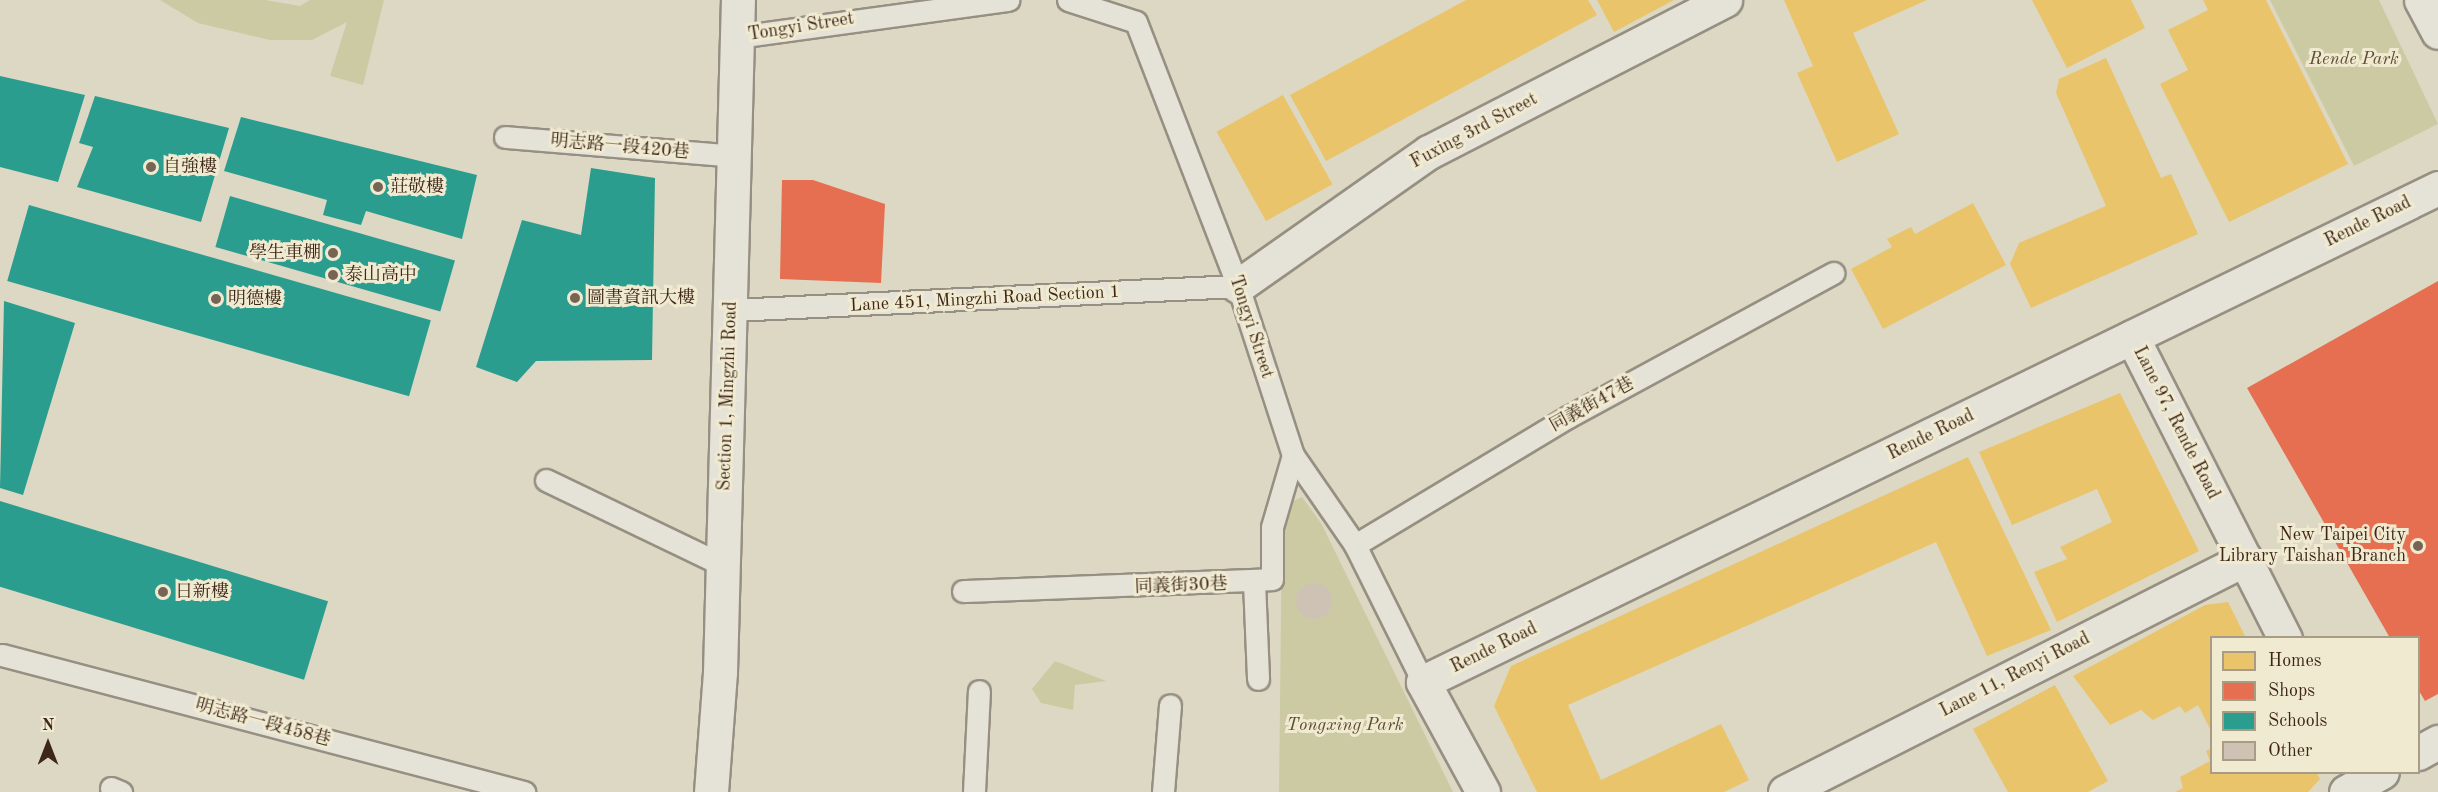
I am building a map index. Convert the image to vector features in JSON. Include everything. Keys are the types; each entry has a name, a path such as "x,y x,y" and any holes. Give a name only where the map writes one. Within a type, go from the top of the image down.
{"street":[{"name":"Section 1, Mingzhi Road","path":"711,792 723,565 732,310 738,0"},
{"name":"Fuxing 3rd Street","path":"1238,286 1429,152 1725,0"},
{"path":"2421,0 2438,32"},
{"name":"Rende Road","path":"1423,682 2438,188"},
{"name":"Lane 97, Rende Road","path":"2132,337 2284,636"},
{"name":"Lane 11, Renyi Road","path":"1785,792 2245,559"},
{"path":"1423,682 1483,792"},
{"path":"2420,752 2438,742"}],"lane":[{"name":"Tongyi Street","path":"737,37 1008,0"},
{"path":"1068,0 1136,22"},
{"name":"Tongyi Street","path":"1131,0 1136,22 1238,286 1293,455 1355,545 1423,682"},
{"name":"明志路一段420巷","path":"505,137 735,156"},
{"name":"同義街47巷","path":"1355,545 1568,417 1833,273"},
{"name":"Lane 451, Mingzhi Road Section 1","path":"732,310 1238,286"},
{"name":"同義街30巷","path":"963,591 1254,582 1272,579 1272,527 1293,455"},
{"path":"546,480 723,565"},
{"path":"1254,582 1258,679"},
{"name":"明志路一段458巷","path":"2,655 524,792"},
{"path":"974,792 979,691"},
{"path":"1163,792 1170,705"}],"green space":[{"path":"160,0 265,0 300,6 310,0 384,0 363,85 330,76 347,22 312,40 270,40 198,23"},
{"name":"Rende Park","path":"2270,0 2379,0 2438,124 2354,166"},
{"name":"Tongxing Park","path":"1302,497 1321,523 1453,792 1279,792 1282,524 1291,502"},
{"path":"1055,661 1106,681 1075,685 1073,710 1041,703 1032,689"}],"building: Homes":[{"path":"1466,0 1588,0 1597,15 1326,161 1290,95"},
{"path":"1597,0 1674,0 1614,32"},
{"path":"1784,0 1927,0 1853,33 1899,134 1837,162 1797,73 1813,66"},
{"path":"2032,0 2131,0 2145,28 2067,68"},
{"path":"2203,0 2266,0 2348,164 2229,222 2160,84 2188,70 2168,30 2208,10"},
{"path":"2106,58 2161,178 2171,174 2198,234 2031,308 2010,264 2019,243 2106,206 2056,93 2059,79"},
{"path":"1283,95 1332,184 1266,221 1217,132"},
{"path":"1973,203 2006,265 1883,329 1851,269 1892,247 1887,239 1911,227 1915,234"},
{"path":"2120,393 2199,551 2057,622 2034,572 2067,559 2060,547 2112,522 2097,489 2012,525 1979,452"},
{"path":"1968,457 2051,630 1987,656 1936,542 1568,705 1601,780 1721,724 1749,780 1724,792 1537,792 1494,706 1511,666"},
{"path":"2228,602 2245,636 2210,636 2210,729 2198,705 2185,713 2180,706 2153,720 2141,710 2110,725 2073,676 2205,605"},
{"path":"2055,685 2108,781 2088,792 2008,792 1973,729"},
{"path":"2210,749 2210,761 2206,751"},
{"path":"2210,761 2210,774 2317,774 2320,779 2308,792 2175,792 2183,788 2180,777"}],"building: Shops":[{"path":"782,180 813,180 885,204 881,283 780,279"},
{"path":"2438,281 2438,694 2425,701 2420,692 2420,636 2389,636 2247,388"}],"building: Schools":[{"path":"0,76 85,95 58,182 0,167"},
{"name":"自強樓","path":"95,96 229,128 201,222 77,187 93,147 79,143"},
{"name":"莊敬樓","path":"241,117 477,175 462,239 366,211 361,225 323,215 327,200 224,171"},
{"name":"圖書資訊大樓","path":"591,168 655,178 652,360 536,361 517,382 476,367 522,220 581,235"},
{"name":"學生車棚","path":"230,196 455,260 440,311 215,247"},
{"name":"明德樓","path":"29,205 431,320 409,396 7,281"},
{"path":"4,301 75,323 23,495 0,488"},
{"name":"日新樓","path":"0,501 328,601 304,680 0,587"}],"building: Other":[{"path":"1314,583 1327,588 1332,601 1327,614 1314,619 1301,614 1296,601 1301,588"}],"place":[{"name":"自強樓","path":"151,167"},
{"name":"莊敬樓","path":"378,187"},
{"name":"學生車棚","path":"333,253"},
{"name":"泰山高中","path":"333,275"},
{"name":"圖書資訊大樓","path":"575,298"},
{"name":"明德樓","path":"216,299"},
{"name":"New Taipei City Library Taishan Branch","path":"2418,546"},
{"name":"日新樓","path":"163,592"}]}
